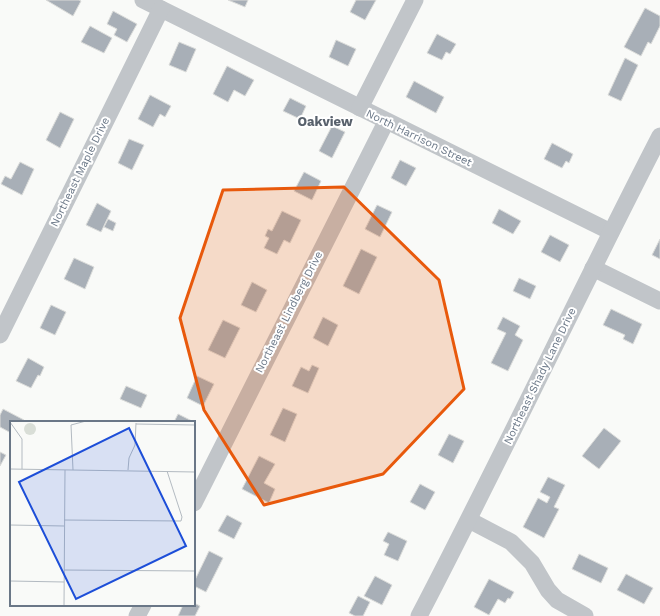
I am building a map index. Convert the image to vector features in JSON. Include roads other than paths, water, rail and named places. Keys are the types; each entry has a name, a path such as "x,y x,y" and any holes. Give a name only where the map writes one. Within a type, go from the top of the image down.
{"street":[{"name":"North Harrison Street","path":"143,0 386,122 611,232"},
{"path":"360,108 415,0"},
{"name":"Northeast Maple Drive","path":"0,335 161,9"},
{"name":"Northeast Lindberg Drive","path":"195,501 386,122"},
{"name":"Northeast Shady Lane Drive","path":"419,616 469,520 593,268 660,136"},
{"path":"593,268 660,301"},
{"path":"469,520 511,542 532,563 548,590 557,600 584,616"},
{"path":"137,616 142,606"}],"district":[{"name":"Oakview","path":"325,121"}]}
